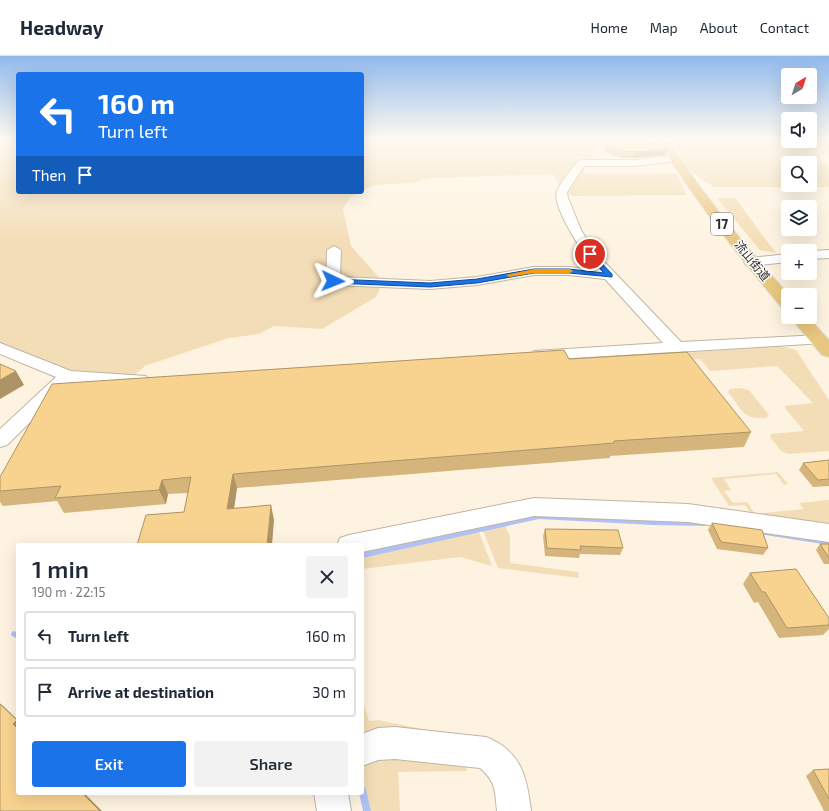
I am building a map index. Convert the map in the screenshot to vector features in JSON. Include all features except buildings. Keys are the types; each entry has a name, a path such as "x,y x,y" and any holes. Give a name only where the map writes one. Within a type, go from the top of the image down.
{"main road":[{"name":"流山街道","path":"685,174 751,262 781,296"},
{"path":"805,324 824,345"}],"street":[{"path":"574,174 562,192 562,200 575,230 590,254 675,346"},
{"path":"334,250 333,281 430,285 477,281 534,271 569,271 609,275"},
{"path":"817,255 829,254"},
{"path":"751,262 781,259"},
{"path":"526,356 675,346 824,345"},
{"path":"0,348 68,376 123,381 155,379"},
{"path":"0,440 68,376"},
{"path":"359,543 534,507 688,513 829,533"},
{"path":"364,749 378,744 395,743 486,753 501,766 512,783 514,811"},
{"path":"331,795 334,811"}],"shaded area":[{"path":"0,174 16,174 16,194 356,194 350,197 343,209 351,246 383,282 376,297 322,329 274,326 259,334 229,338 145,366 133,376 118,374 89,382 0,344"},
{"path":"364,174 546,174 431,178 412,183 374,185 364,190"},
{"path":"553,174 677,174 686,195 573,196 561,188"},
{"path":"695,174 781,174 781,187 714,187"},
{"path":"817,174 829,174 829,187 817,187"},
{"path":"717,198 735,198 776,253 760,250"},
{"path":"782,346 796,350 829,400 829,451 788,454 781,451 770,437 771,434 804,431 785,408 785,406 813,403 777,366 710,371 700,359 589,368 530,363"},
{"path":"740,388 749,390 769,415 766,418 752,417 743,412 728,392 730,389"},
{"path":"778,472 788,484 784,485 776,474 724,479 731,490 724,491 733,503 747,502 755,514 804,509 799,503 829,500 829,527 753,517 745,505 729,506 711,478"},
{"path":"505,526 510,536 510,563 578,572 579,578 498,568 483,531"},
{"path":"479,532 492,566 460,557 364,569 364,556"},
{"path":"364,705 369,721 378,720 437,732 364,740"},
{"path":"388,750 466,764 467,771 398,772 400,811 370,811 364,782 364,757"}],"waterway":[{"path":"364,555 539,517 704,524"},
{"path":"759,532 829,543"},
{"path":"363,795 367,811"}],"slow traffic":[{"path":"509,275 534,271 570,271"}],"route":[{"path":"333,281 430,285 477,281 534,271 569,271 609,275 590,254"}]}
